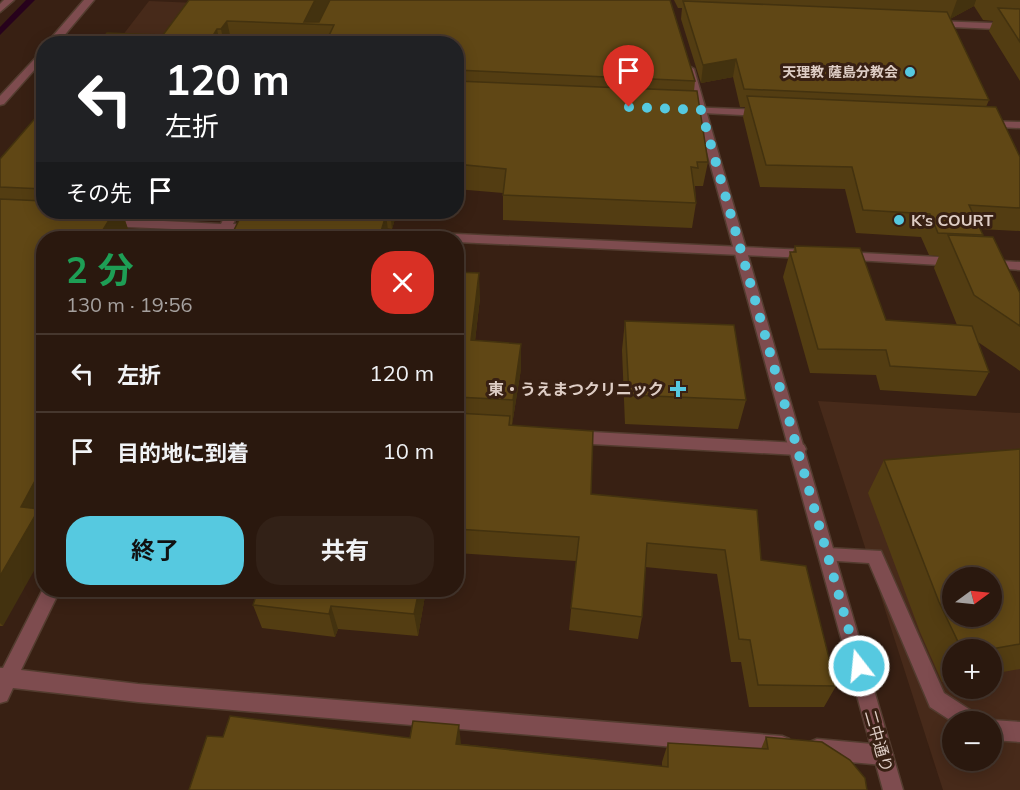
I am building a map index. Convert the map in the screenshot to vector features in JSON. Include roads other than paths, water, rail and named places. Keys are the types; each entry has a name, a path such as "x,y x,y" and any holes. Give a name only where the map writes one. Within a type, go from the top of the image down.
{"street":[{"path":"0,9 9,0"},
{"path":"58,36 89,0"},
{"path":"926,24 1020,27"},
{"name":"二中通り","path":"685,56 743,251 893,790"},
{"path":"0,102 36,61"},
{"path":"672,109 773,114"},
{"path":"973,123 1020,125"},
{"path":"87,221 200,231"},
{"path":"256,231 273,230"},
{"path":"464,238 1020,266"},
{"path":"561,436 798,449"},
{"path":"828,555 875,556 937,700 954,711"},
{"path":"47,597 3,683 883,755"},
{"path":"1002,731 1019,734"}],"waterway":[{"path":"0,32 31,0"}],"place":[{"name":"天理教 薩島分教会","path":"910,72"},
{"name":"K’s COURT","path":"899,220"},
{"name":"東・うえまつクリニック","path":"678,389"}]}
